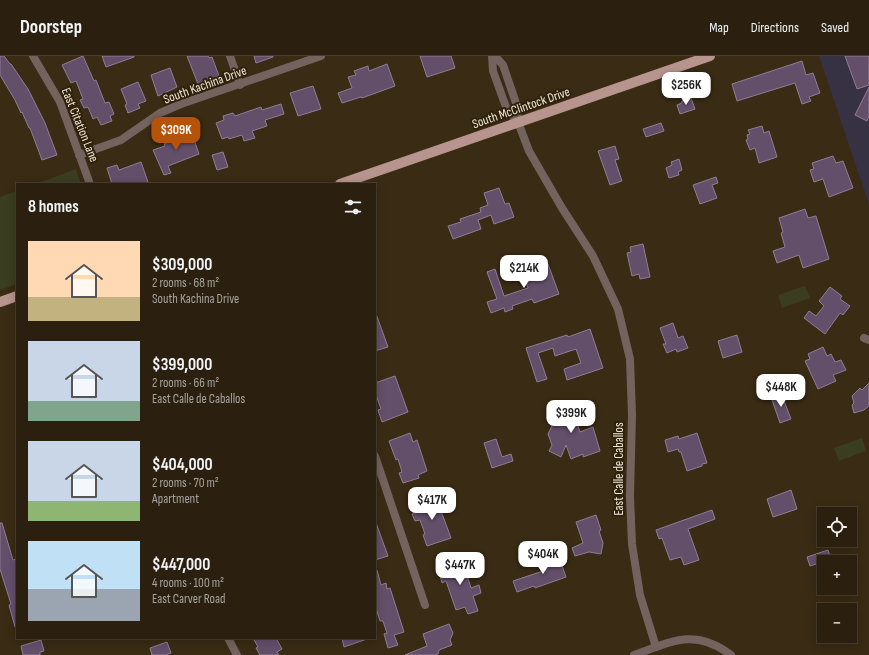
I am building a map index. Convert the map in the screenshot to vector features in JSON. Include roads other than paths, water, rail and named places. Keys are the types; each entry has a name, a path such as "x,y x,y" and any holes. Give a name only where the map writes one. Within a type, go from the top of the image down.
{"main road":[{"name":"South McClintock Drive","path":"343,183 710,56"},
{"path":"0,302 16,296"}],"street":[{"path":"230,56 240,85"},
{"name":"South Kachina Drive","path":"80,155 121,140 160,113 321,56"},
{"path":"494,56 493,71 506,107 518,122"},
{"name":"East Citation Lane","path":"37,57 60,102 90,183"},
{"name":"East Calle de Caballos","path":"518,122 529,151 562,208 593,256 618,309 630,359 632,415 630,496 632,544 640,595 656,647"},
{"path":"376,459 425,605"},
{"path":"229,639 237,655"},
{"path":"634,655 673,641 691,639 703,640 714,644 731,655"}]}
